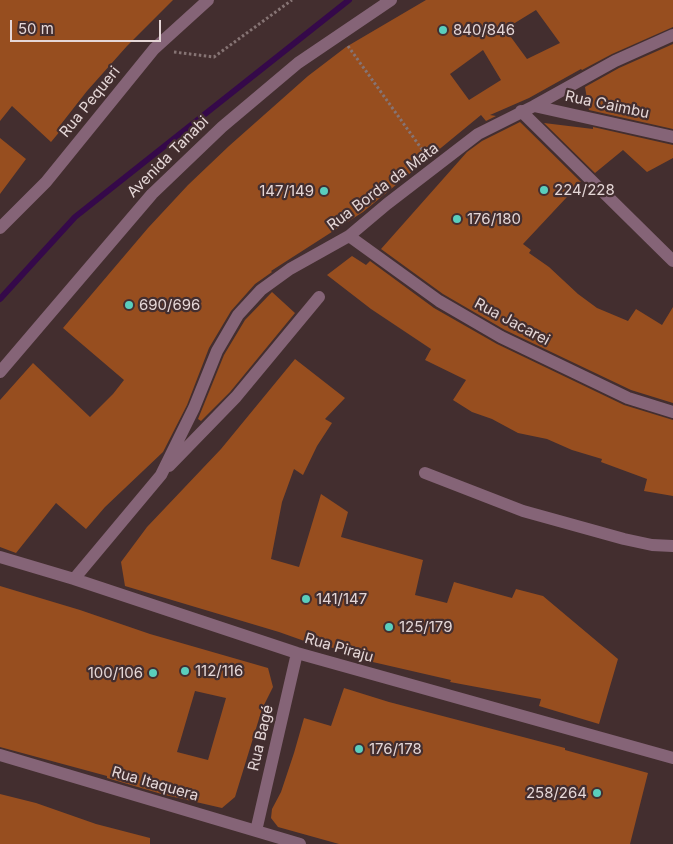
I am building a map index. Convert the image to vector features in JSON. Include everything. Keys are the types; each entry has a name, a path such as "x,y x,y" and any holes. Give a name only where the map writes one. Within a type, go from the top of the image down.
{"street":[{"name":"Rua Pequeri","path":"0,228 46,182 154,49 208,0"},
{"name":"Avenida Tanabi","path":"0,372 152,194 222,127 298,63 391,0"},
{"name":"Rua Borda da Mata","path":"74,578 160,474 194,408 217,351 238,315 261,290 290,269 349,236 386,204 478,134 534,106 615,61 673,35"},
{"name":"Rua Caimbu","path":"534,106 673,136"},
{"path":"521,111 673,261"},
{"name":"Rua Jacarei","path":"349,236 439,301 501,337 628,398 673,412"},
{"path":"160,474 236,397 319,297"},
{"path":"425,473 523,511 624,539 652,545 673,546"},
{"name":"Rua Piraju","path":"0,557 74,578 297,653 673,758"},
{"name":"Rua Bagé","path":"256,831 297,653"},
{"name":"Rua Itaquera","path":"0,755 300,844"}],"path":[{"path":"154,49 214,57 292,0"},
{"path":"348,46 435,167"}],"building":[{"path":"0,0 173,0 127,46 87,91 58,128 61,130 51,142 12,106 0,121"},
{"path":"426,0 673,0 673,27 581,69 529,98 490,115 496,116 486,121 481,115 363,212 271,271 255,284 231,311 209,348 187,405 163,452 105,507 86,529 56,503 16,553 0,547 0,400 33,363 90,417 113,394 124,380 63,328 148,228 188,185 308,76 346,47","holes":["536,10 560,43 527,59 505,29","483,50 501,80 469,100 450,74"]},
{"path":"673,44 673,129 589,110 585,87 619,68"},
{"path":"520,122 581,182 523,244 531,250 529,253 549,267 578,294 597,308 628,321 636,309 662,325 673,307 673,403 631,390 505,330 443,294 381,249 467,152 482,141"},
{"path":"544,123 593,129 593,127 673,145 673,158 647,172 623,150 595,173"},
{"path":"0,138 26,159 0,194"},
{"path":"352,256 366,265 370,261 434,308 497,344 624,405 673,420 673,496 644,491 647,479 601,462 602,459 572,450 547,439 518,433 492,419 472,412 453,400 466,380 425,360 431,349 371,309 327,275"},
{"path":"272,292 295,313 230,392 201,421 198,419 224,355 245,320"},
{"path":"295,359 345,398 325,419 332,423 317,446 303,475 294,469 282,502 271,559 299,567 321,494 348,512 341,537 423,560 415,595 447,603 454,582 512,598 516,589 543,596 618,659 599,724 539,706 541,699 450,682 451,680 364,660 338,649 310,643 125,586 121,562 147,527 221,449"},
{"path":"0,586 80,610 150,634 268,668 273,687 262,709 235,797 222,808 165,795 107,778 107,776 0,747","holes":["195,691 226,698 208,760 177,752"]},
{"path":"344,688 389,702 565,748 565,750 648,773 630,844 339,844 278,827 271,818 272,809 281,792 304,718 331,726"},
{"path":"0,794 36,803 96,824 150,838 150,844 0,844"}],"waterway":[{"path":"0,299 75,217 349,0"}],"place":[{"name":"840/846","path":"443,30"},
{"name":"224/228","path":"544,190"},
{"name":"147/149","path":"324,191"},
{"name":"176/180","path":"457,219"},
{"name":"690/696","path":"129,305"},
{"name":"141/147","path":"306,599"},
{"name":"125/179","path":"389,627"},
{"name":"112/116","path":"185,671"},
{"name":"100/106","path":"153,673"},
{"name":"176/178","path":"359,749"},
{"name":"258/264","path":"597,793"}]}
